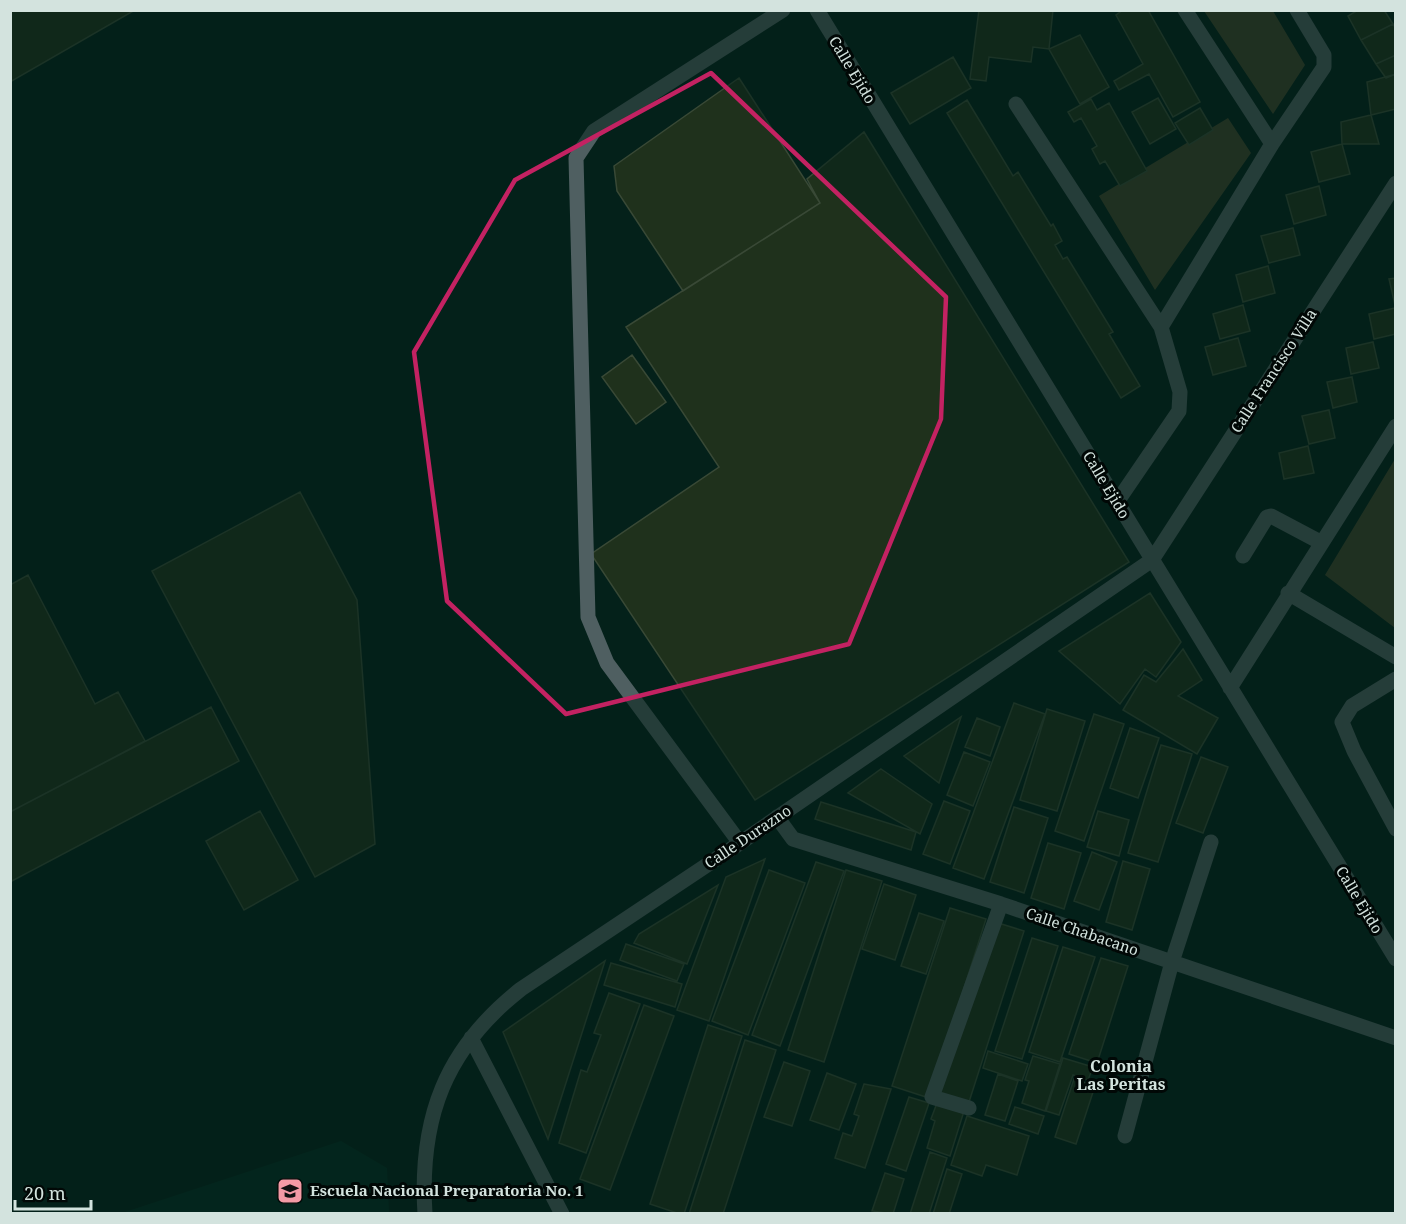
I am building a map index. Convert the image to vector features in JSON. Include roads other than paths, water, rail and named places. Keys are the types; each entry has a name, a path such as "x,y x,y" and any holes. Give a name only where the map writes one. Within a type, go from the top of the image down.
{"street":[{"path":"740,843 608,663 588,617 576,158 594,131 783,10"},
{"name":"Calle Ejido","path":"817,10 1395,959"},
{"path":"1185,10 1272,144"},
{"path":"1161,327 1272,144 1324,67 1324,56 1297,10"},
{"path":"1016,104 1161,327 1180,392 1179,411 1117,502"},
{"name":"Calle Francisco Villa","path":"1152,560 1395,183"},
{"path":"1230,688 1395,426"},
{"path":"1243,556 1267,517 1271,516 1322,543"},
{"name":"Calle Durazno","path":"425,1214 422,1174 435,1104 450,1068 491,1012 521,989 740,843 1152,560"},
{"path":"1288,594 1395,657"},
{"path":"1395,679 1352,706 1342,722 1354,751 1395,829"},
{"name":"Calle Chabacano","path":"777,817 793,839 1001,904 1395,1038"},
{"path":"1125,1136 1172,962 1211,842"},
{"path":"969,1108 932,1098 1001,904"},
{"path":"471,1038 562,1214"}],"place":[{"name":"Escuela Nacional Preparatoria No. 1","path":"290,1191"}],"district":[{"name":"Colonia Las Peritas","path":"1121,1075"}]}
